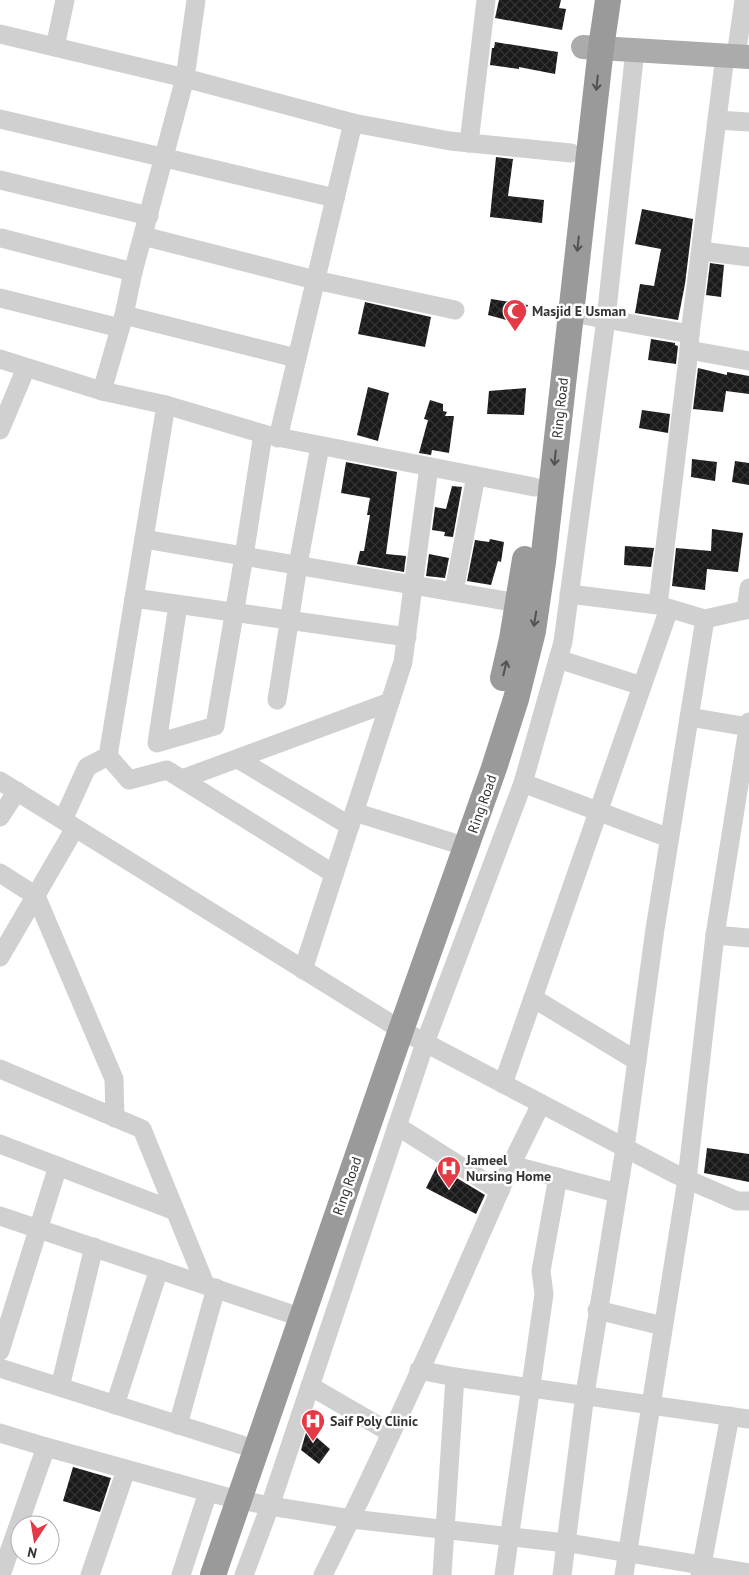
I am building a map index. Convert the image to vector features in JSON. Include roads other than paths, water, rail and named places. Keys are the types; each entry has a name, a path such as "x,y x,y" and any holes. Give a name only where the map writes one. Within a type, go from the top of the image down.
{"highway":[{"name":"Ring Road","path":"213,1575 223,1496 288,1313 494,768 516,699 533,631 543,562 571,313 592,48 590,0"},
{"name":"Ring Road","path":"196,1575 223,1496 395,1027 451,842 498,699 518,603 534,487 571,153 592,48 608,0"}],"main road":[{"path":"592,48 737,56"}],"street":[{"path":"55,47 65,0"},
{"path":"102,391 122,322 133,272 184,78 196,0"},
{"path":"470,143 486,0"},
{"path":"503,1084 642,686 663,607 690,342 717,120 737,56 744,0"},
{"path":"0,34 184,78 353,123 450,141 571,153"},
{"path":"244,1575 270,1506 425,1043 523,783 563,642 606,319 635,50"},
{"path":"0,119 334,198"},
{"path":"717,120 749,122"},
{"path":"178,605 157,743 215,726 244,556 270,436 296,358 353,123"},
{"path":"0,180 149,216"},
{"path":"143,236 315,280 455,310"},
{"path":"1,238 133,272"},
{"path":"701,251 749,257"},
{"path":"0,298 296,358"},
{"path":"571,313 606,319 690,342 749,361"},
{"path":"0,360 102,391 166,405 270,436 534,487"},
{"path":"0,430 26,368"},
{"path":"108,756 166,405"},
{"path":"277,700 298,565 320,446"},
{"path":"303,970 404,662 429,467"},
{"path":"454,591 476,476"},
{"path":"144,539 518,603"},
{"path":"569,594 663,607 705,619 748,610 749,588"},
{"path":"134,598 407,637"},
{"path":"562,1575 584,1394 625,1148 655,929 705,619"},
{"path":"558,659 642,686"},
{"path":"182,779 390,702"},
{"path":"624,1575 687,1179 715,934 749,724 689,717"},
{"path":"108,756 129,780 167,770 334,874"},
{"path":"0,957 36,896 69,824 87,767 108,756"},
{"path":"238,759 352,819 451,842"},
{"path":"0,781 395,1027 687,1179 737,1201 749,1201"},
{"path":"523,783 669,838"},
{"path":"0,818 17,791"},
{"path":"0,873 36,896 114,1079 114,1118"},
{"path":"715,934 749,938"},
{"path":"533,998 637,1061"},
{"path":"0,1069 142,1130 175,1212 210,1286 178,1425"},
{"path":"323,1575 420,1370 511,1165 541,1104"},
{"path":"397,1126 500,1191"},
{"path":"0,1144 175,1212"},
{"path":"511,1165 617,1193"},
{"path":"0,1351 58,1166"},
{"path":"504,1575 508,1536 544,1294 541,1271 558,1177"},
{"path":"0,1216 288,1313"},
{"path":"60,1387 94,1247"},
{"path":"115,1405 158,1269"},
{"path":"597,1310 663,1326"},
{"path":"0,1368 242,1445"},
{"path":"420,1370 455,1377 749,1418"},
{"path":"442,1575 455,1377"},
{"path":"310,1386 390,1433"},
{"path":"702,1570 730,1416"},
{"path":"0,1433 126,1470 223,1496 270,1506 351,1519 566,1543 628,1553 702,1570 749,1573"},
{"path":"1,1575 46,1447"},
{"path":"90,1575 126,1470"},
{"path":"181,1575 223,1496"}],"place":[{"name":"Masjid E Usman","path":"515,332"},
{"name":"Jameel Nursing Home","path":"449,1189"},
{"name":"Saif Poly Clinic","path":"313,1442"}]}
